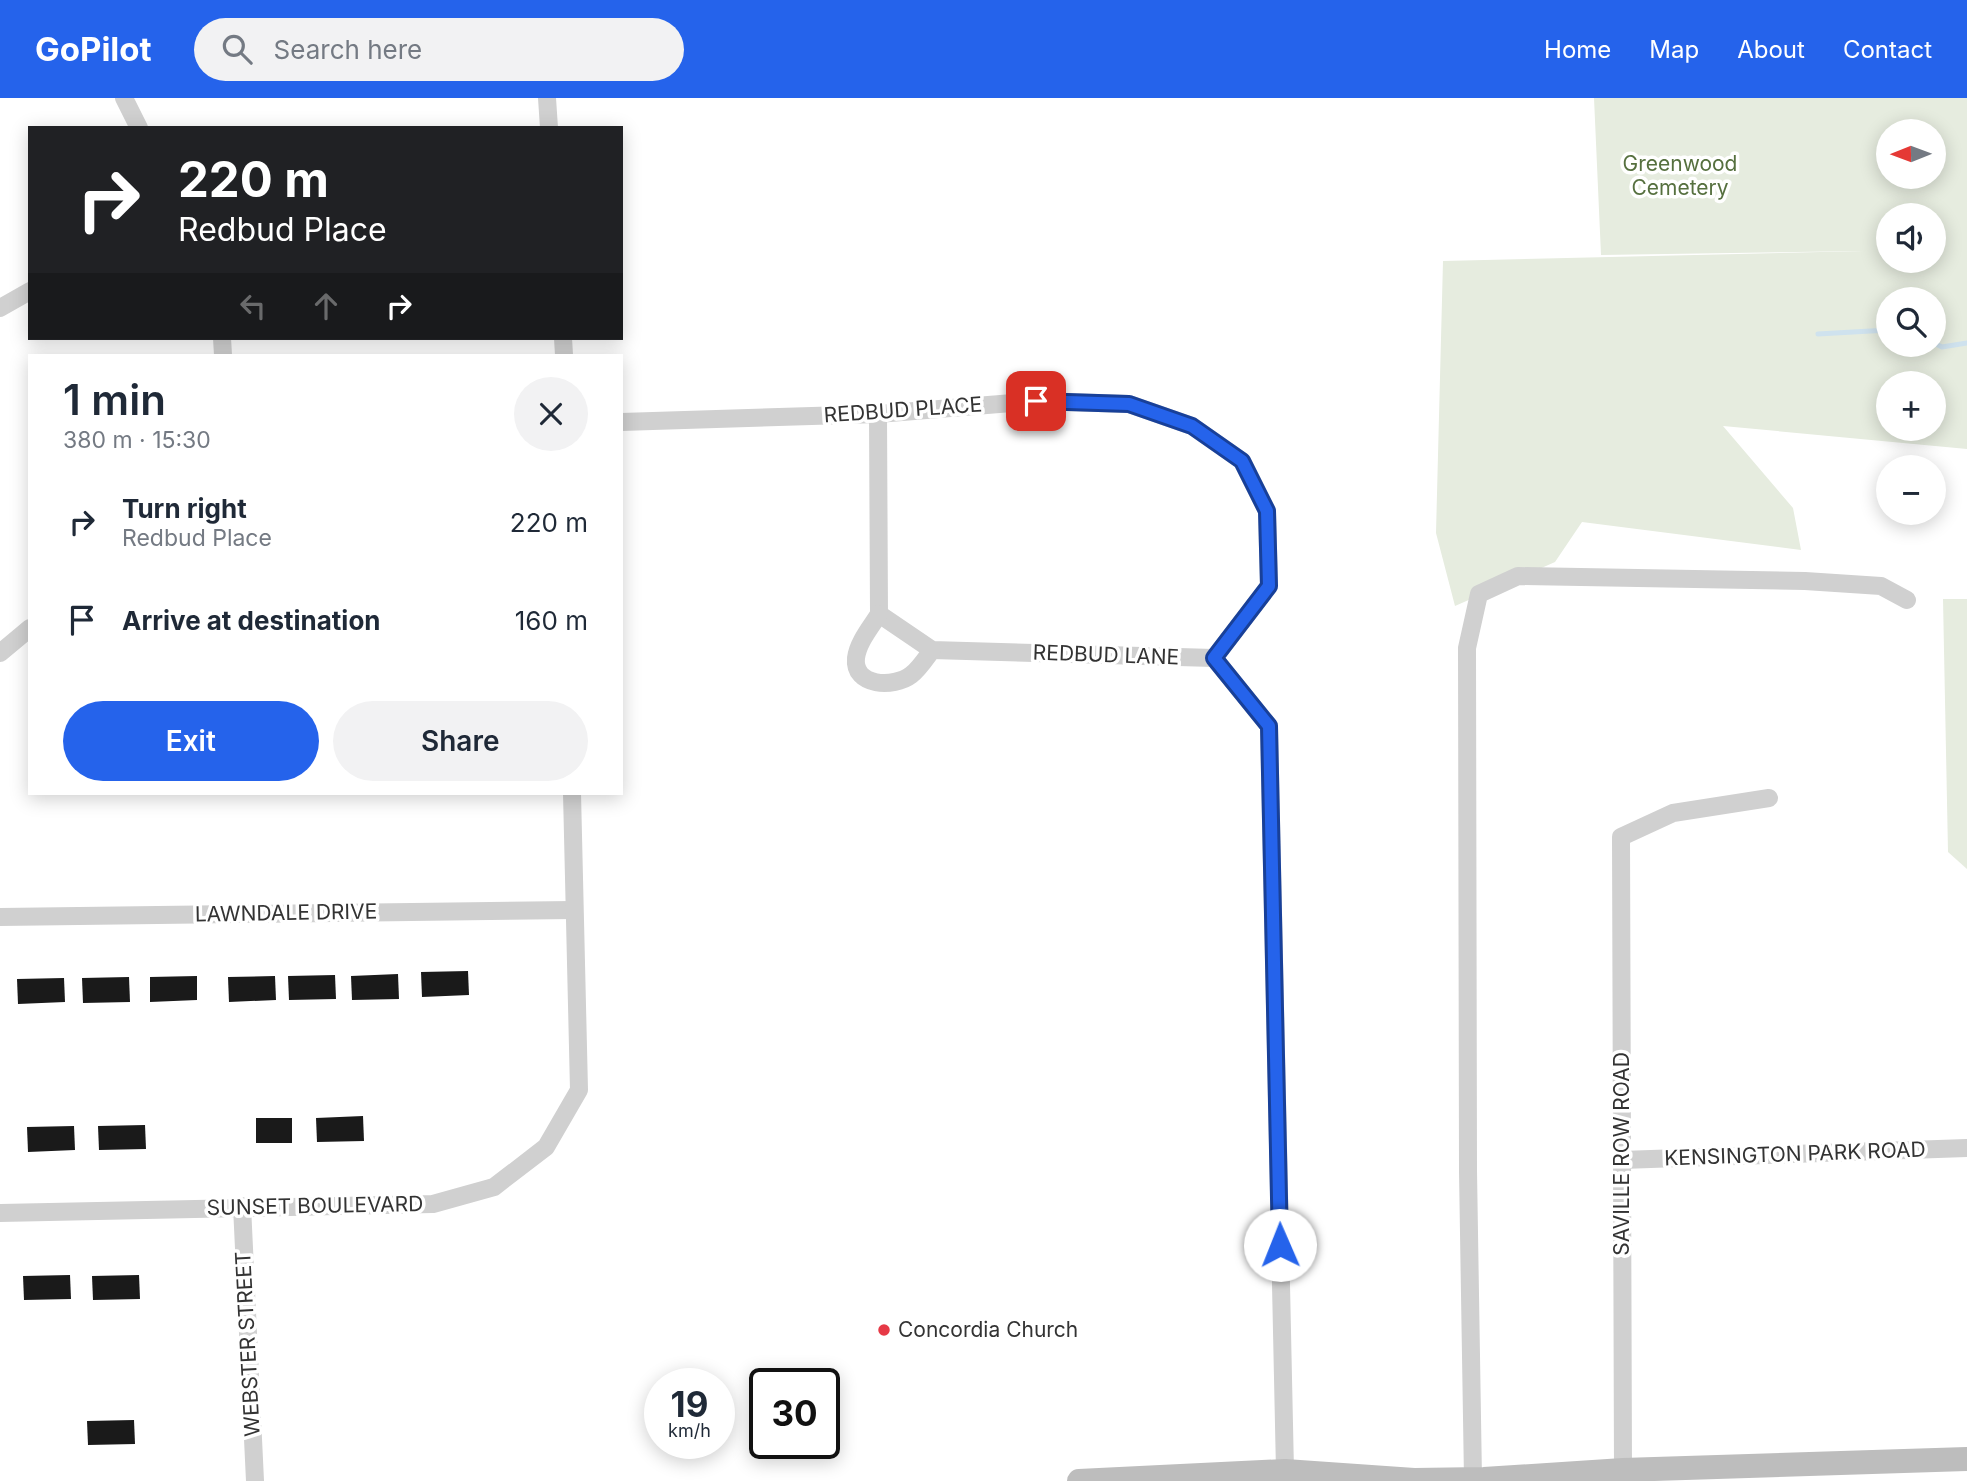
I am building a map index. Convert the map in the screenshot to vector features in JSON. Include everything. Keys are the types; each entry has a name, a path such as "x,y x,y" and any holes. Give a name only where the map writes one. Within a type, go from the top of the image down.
{"street":[{"path":"124,98 138,126"},
{"path":"547,98 549,126"},
{"path":"0,308 28,292"},
{"name":"REDBUD PLACE","path":"623,422 878,414 1036,401 1129,404 1192,426 1242,461 1267,511 1269,586 1214,658"},
{"path":"878,414 879,614 863,640 856,658 858,670 869,681 884,685 910,676 932,650 879,614"},
{"path":"1478,1479 1468,1184 1467,648 1479,594 1518,576 1805,581 1881,586 1907,600"},
{"path":"0,653 28,630"},
{"name":"REDBUD LANE","path":"932,650 1214,658"},
{"path":"1214,658 1269,726 1285,1471"},
{"name":"SUNSET BOULEVARD","path":"0,1213 433,1204 494,1187 546,1147 579,1090 572,795"},
{"name":"SAVILLE ROW ROAD","path":"1623,1470 1621,837 1673,813 1769,798"},
{"name":"LAWNDALE DRIVE","path":"0,917 573,910"},
{"name":"KENSINGTON PARK ROAD","path":"1622,1160 1967,1148"},
{"name":"WEBSTER STREET","path":"242,1206 255,1481"},
{"path":"1079,1481 1285,1471 1414,1481 1623,1470 1967,1459"}],"green space":[{"name":"Greenwood Cemetery","path":"1594,98 1967,98 1967,449 1882,441 1946,441 1946,371 1876,371 1876,440 1723,426 1793,508 1801,550 1582,522 1555,562 1455,606 1436,533 1443,261 1864,251 1601,255"},
{"path":"1943,599 1967,599 1967,869 1948,852"}],"building":[{"path":"468,971 469,995 422,997 421,972"},
{"path":"398,974 399,999 352,1000 351,976"},
{"path":"335,975 336,999 289,1000 288,976"},
{"path":"197,976 197,1000 150,1002 150,977"},
{"path":"275,976 276,1000 229,1002 228,977"},
{"path":"129,977 130,1002 83,1003 82,978"},
{"path":"64,978 65,1002 18,1004 17,979"},
{"path":"363,1116 364,1141 317,1142 316,1118"},
{"path":"256,1118 292,1118 292,1143 256,1143"},
{"path":"145,1125 146,1149 99,1150 98,1126"},
{"path":"74,1126 75,1150 28,1152 27,1127"},
{"path":"70,1275 71,1299 24,1300 23,1276"},
{"path":"139,1275 140,1299 93,1300 92,1276"},
{"path":"134,1420 135,1444 88,1445 87,1421"}],"waterway":[{"path":"1818,334 1876,331"},
{"path":"1946,346 1967,343"}],"place":[{"name":"Concordia Church","path":"884,1330"}],"route":[{"path":"1036,401 1129,404 1192,426 1242,461 1267,511 1269,586 1214,658 1269,726 1280,1245"}]}
